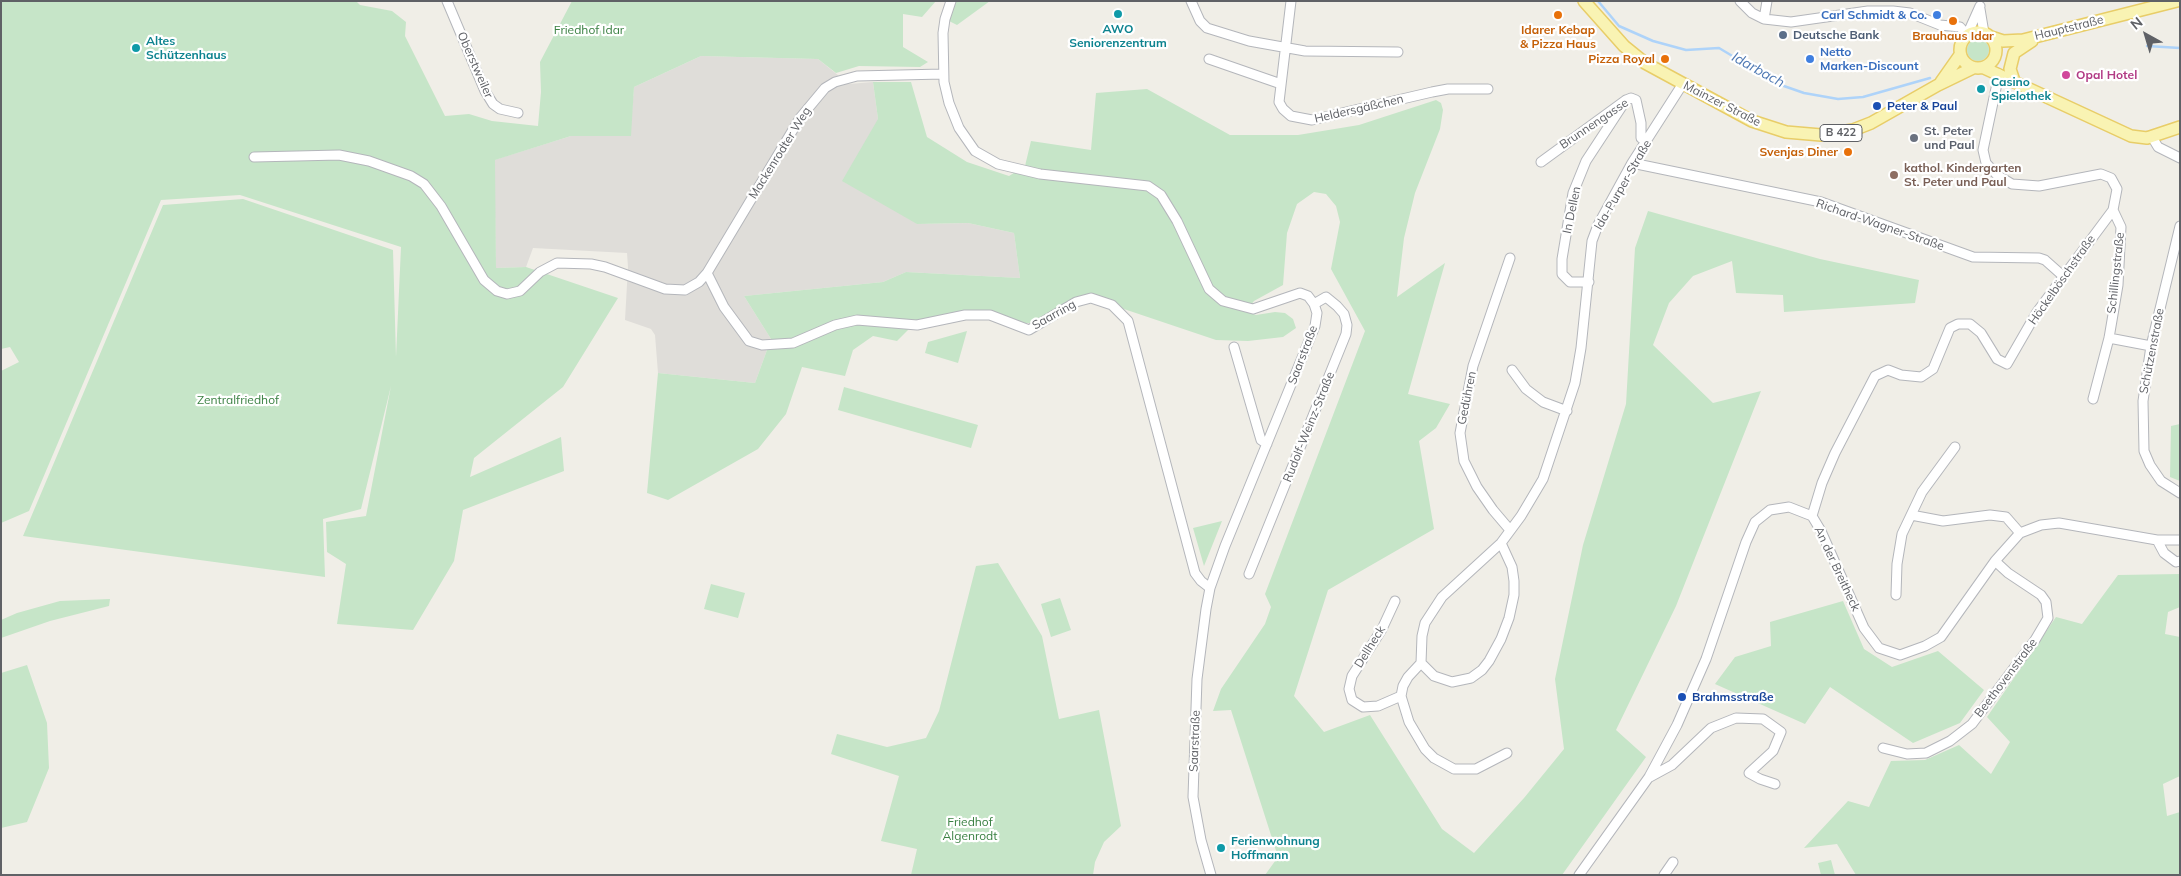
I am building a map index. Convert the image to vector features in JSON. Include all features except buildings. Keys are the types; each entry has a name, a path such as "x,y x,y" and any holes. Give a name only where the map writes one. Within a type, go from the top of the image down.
{"main road":[{"name":"Mainzer Straße","path":"1584,1 1624,46 1645,63 1682,85 1752,121 1786,132 1821,135 1862,127 1938,85 1978,68"},
{"name":"Hauptstraße","path":"1987,35 2012,41 2040,36 2177,1"},
{"path":"1967,35 1975,32 1987,35 1995,45 1995,56 1991,63 1978,68"},
{"name":"B 422","path":"1960,55 1960,44 1967,35"},
{"path":"2014,81 2010,69 2014,53 2040,36"},
{"name":"Mainzer Straße","path":"1938,85 1953,68 1960,55"},
{"path":"1960,55 1965,64 1999,74 2131,136 2141,138 2152,137 2180,126"}],"street":[{"name":"Oberstweiler","path":"447,1 484,91 493,104 518,113"},
{"path":"951,1 943,33 944,74 950,103 963,136 975,151 989,161 1040,174 1148,186 1161,196 1177,221 1209,289 1223,301 1253,309 1300,293 1308,296 1314,304"},
{"path":"1191,1 1200,21 1207,28 1249,41 1305,51 1398,52"},
{"name":"Heldersgäßchen","path":"1291,1 1279,102 1290,116 1312,120 1448,89 1488,89"},
{"path":"1740,1 1752,13 1764,19 1791,22 1893,6 1940,25 1960,27 1967,35 1980,4"},
{"path":"1764,19 1768,1"},
{"path":"1980,4 1987,35"},
{"path":"1209,59 1281,84"},
{"name":"Mackenrodter Weg","path":"707,273 800,118 825,88 835,82 857,76 944,74"},
{"path":"1999,74 1983,150 1986,163 1997,175 2012,184 2038,186 2101,174 2111,178 2117,190 2113,210"},
{"name":"Ida-Purper-Straße","path":"1421,663 1422,636 1432,609 1455,583 1501,543 1521,516 1543,479 1567,411 1581,348 1592,241 1598,225 1632,163 1682,85"},
{"name":"Brunnengasse","path":"1541,162 1631,98 1636,100 1641,123 1641,138 1647,142"},
{"name":"In Dellen","path":"1589,282 1570,282 1562,274 1562,259 1573,193 1586,161 1626,100"},
{"path":"2152,137 2158,147 2180,158"},
{"path":"254,158 339,155 368,161 411,176 424,184 441,206 484,280 497,291 507,294 520,291 540,272 557,263 592,264 665,289 675,290 692,287 707,273"},
{"name":"Richard-Wagner-Straße","path":"1632,163 1821,202 1973,257 2038,258 2045,260 2063,276"},
{"name":"Höckelböschstraße","path":"1812,516 1834,453 1875,376 1888,370 1901,375 1921,377 1933,369 1950,328 1958,324 1970,324 1981,333 1997,359 2008,364 2037,312 2113,210"},
{"name":"Schillingstraße","path":"2094,399 2109,338 2118,285 2121,227 2113,210"},
{"name":"Schützenstraße","path":"2180,226 2151,346 2143,401 2144,451 2150,465 2162,481 2180,493"},
{"name":"Gedühren","path":"1510,258 1473,366 1460,433 1464,461 1477,487 1510,530"},
{"name":"Saarring","path":"707,273 724,307 749,341 762,344 793,344 835,325 857,320 917,325 965,315 990,315 1029,330 1076,302 1091,298 1112,305 1128,321 1195,573 1210,588"},
{"name":"Rudolf-Weinz-Straße","path":"1249,574 1346,334 1347,324 1344,314 1337,306 1326,297 1314,304"},
{"name":"Saarstraße","path":"1211,875 1201,840 1193,797 1197,679 1206,609 1210,588 1315,326 1317,313 1314,304"},
{"path":"2109,338 2151,346"},
{"path":"1234,348 1261,440 1267,444"},
{"path":"1512,370 1526,389 1543,402 1567,411"},
{"path":"1896,595 1897,564 1902,534 1922,492 1955,447"},
{"name":"An der Breitheck","path":"1579,875 1649,777 1690,698 1706,659 1746,542 1755,522 1770,510 1789,507 1812,516 1821,531 1864,628 1879,648 1900,655 1925,646 1941,637 1995,561 2020,533 2041,525 2059,523 2157,540"},
{"path":"1911,515 1943,521 1990,515 2006,518 2020,533"},
{"path":"2157,540 2180,540"},
{"path":"2157,540 2164,552 2176,562 2180,561"},
{"path":"1501,543 1512,567 1514,595 1509,618 1489,661 1482,670 1471,678 1452,682 1434,676 1421,663 1408,676 1401,696 1409,722 1416,736 1425,749 1442,764 1454,769 1476,769 1507,753"},
{"name":"Beethovenstraße","path":"1883,748 1907,754 1926,753 1950,741 1972,724 2035,640 2048,618 2046,602 2041,595 2008,573 1995,561"},
{"name":"Dellheck","path":"1394,601 1382,629 1352,676 1349,690 1352,700 1363,707 1378,706 1401,696"},
{"path":"1649,777 1672,765 1711,728 1736,718 1763,719 1781,732 1773,751 1749,773 1775,784"},
{"path":"1664,875 1673,862"}],"shaded area":[{"path":"701,56 818,59 849,84 873,82 878,119 917,224 968,223 1014,233 1020,278 906,272 883,282 744,296 771,339 755,383 658,373 655,335 651,329 625,320 627,253 533,248 526,267 496,268 494,160 571,136 630,136 634,87"}],"green space":[{"path":"1,1 356,1 360,5 392,11 406,22 405,36 445,116 469,114 492,121 538,126 541,92 540,62 572,1 936,1 922,17 903,14 903,47 928,62 920,67 859,66 836,73 818,59 701,56 634,87 631,136 571,136 495,160 496,268 526,267 618,298 563,387 474,458 470,477 561,437 564,471 463,510 454,561 413,630 337,624 346,564 327,552 326,522 366,516 391,386 361,509 323,519 325,577 23,536 163,205 243,199 393,250 396,357 401,247 240,195 161,200 29,511 1,523 1,371 19,362 10,347 1,349"},
{"path":"955,1 990,1 957,25 949,21"},
{"path":"1978,39 1986,42 1989,50 1986,58 1978,61 1970,58 1967,50 1970,42"},
{"path":"873,82 911,82 927,137 967,162 1009,176 1025,166 1031,141 1091,150 1096,93 1147,89 1230,135 1298,135 1359,125 1436,100 1441,103 1443,110 1440,129 1415,193 1404,238 1397,297 1445,263 1408,394 1450,404 1436,428 1419,441 1434,529 1328,590 1294,696 1324,732 1370,715 1442,829 1474,853 1524,798 1564,749 1555,679 1583,545 1626,404 1635,248 1648,211 1820,259 1919,280 1915,303 1784,312 1783,295 1736,293 1732,261 1693,276 1669,303 1653,345 1713,403 1761,391 1676,606 1616,730 1646,757 1562,875 1265,875 1278,857 1231,710 1213,711 1221,689 1265,624 1271,607 1265,594 1365,331 1331,269 1340,222 1336,206 1326,194 1314,192 1297,204 1287,233 1283,285 1254,301 1246,311 1256,315 1275,312 1285,313 1293,319 1296,328 1283,337 1248,341 1216,340 1112,305 1097,295 1075,299 1036,323 1019,323 990,312 918,320 897,341 873,336 853,350 845,376 802,367 786,414 758,449 668,500 647,493 658,373 755,383 771,339 744,296 883,282 906,272 1020,278 1014,233 968,223 917,224 842,181 878,119"},
{"path":"967,331 958,363 925,353 928,342"},
{"path":"844,387 978,425 971,448 838,410"},
{"path":"2180,424 2180,481 2170,477 2171,426"},
{"path":"1222,521 1204,566 1193,528"},
{"name":"Friedhof Algenrodt","path":"998,563 1042,636 1059,719 1099,710 1121,826 1104,842 1095,862 1093,875 911,875 917,849 881,841 899,776 831,754 837,734 887,747 926,738 939,711 976,566"},
{"path":"2180,574 2180,607 2168,612 2165,634 2180,637 2180,776 2163,784 2167,816 2180,812 2180,875 1856,875 1837,844 1804,848 1848,801 1869,807 1891,761 1925,760 1959,745 1991,774 2010,742 1987,717 2056,617 2082,624 2118,575"},
{"path":"711,584 745,593 738,618 704,609"},
{"path":"1060,598 1071,630 1051,637 1041,604"},
{"path":"110,599 109,606 50,621 1,638 1,620 17,613 60,601"},
{"path":"1843,601 1864,649 1892,667 1938,651 1984,690 1960,723 1913,743 1830,687 1805,724 1715,684 1735,657 1771,646 1770,622"},
{"path":"27,665 47,723 49,768 27,822 1,828 1,673"},
{"path":"1831,860 1835,875 1821,875 1818,863"}],"waterway":[{"name":"Idarbach","path":"1598,1 1619,26 1653,41 1686,50 1719,48 1781,85 1804,93 1838,99 1863,97 1930,78"},
{"name":"Idarbach","path":"2147,46 2180,48"}],"place":[{"name":"AWO Seniorenzentrum","path":"1118,14"},
{"name":"Idarer Kebap & Pizza Haus","path":"1558,15"},
{"name":"Carl Schmidt & Co.","path":"1937,15"},
{"name":"Brauhaus Idar","path":"1953,21"},
{"name":"Deutsche Bank","path":"1783,35"},
{"name":"Altes Schützenhaus","path":"136,48"},
{"name":"Pizza Royal","path":"1665,59"},
{"name":"Netto Marken-Discount","path":"1810,59"},
{"name":"Opal Hotel","path":"2066,75"},
{"name":"Casino Spielothek","path":"1981,89"},
{"name":"Peter & Paul","path":"1877,106"},
{"name":"St. Peter und Paul","path":"1914,138"},
{"name":"Svenjas Diner","path":"1848,152"},
{"name":"kathol. Kindergarten St. Peter und Paul","path":"1894,175"},
{"name":"Brahmsstraße","path":"1682,697"},
{"name":"Ferienwohnung Hoffmann","path":"1221,848"}],"park label":[{"name":"Friedhof Idar","path":"589,30"},
{"name":"Zentralfriedhof","path":"238,400"}]}
